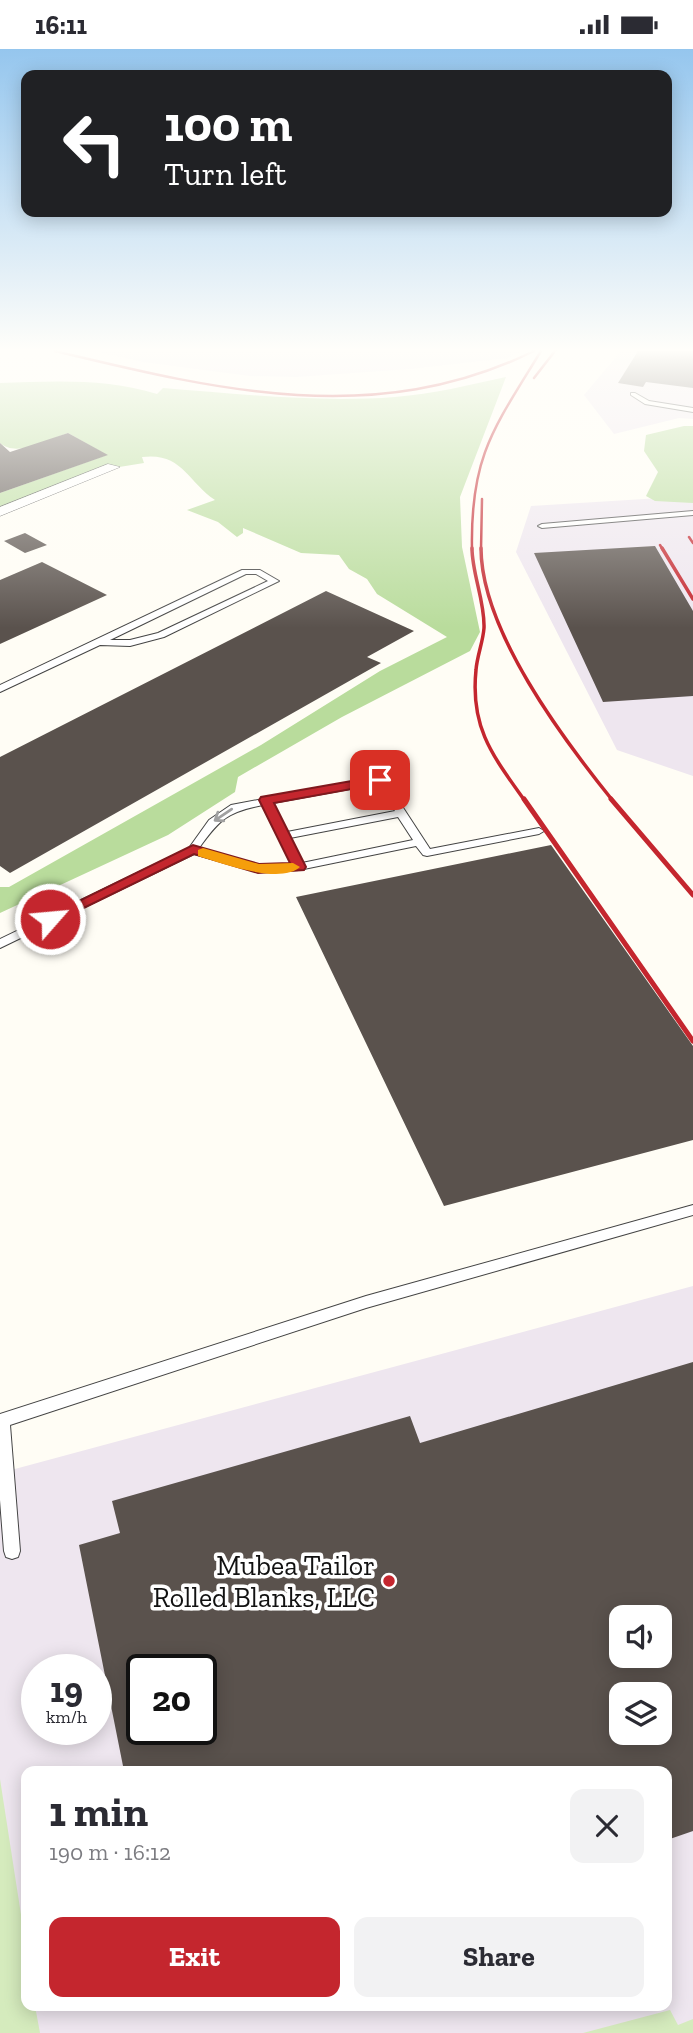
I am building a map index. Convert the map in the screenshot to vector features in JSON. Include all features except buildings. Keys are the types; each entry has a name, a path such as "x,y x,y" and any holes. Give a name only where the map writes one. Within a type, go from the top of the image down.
{"street":[{"path":"0,512 113,467"}],"lane":[{"path":"542,526 693,513"},
{"path":"0,689 245,572 257,572 275,581 161,635 130,643 99,642"},
{"path":"0,944 193,850 213,822 235,807 266,800 380,780 427,853 539,831"},
{"path":"266,800 299,867"},
{"path":"284,836 402,813"},
{"path":"193,850 258,869 299,867 419,842"},
{"path":"12,1551 1,1421 366,1301 693,1210"}],"shaded area":[{"path":"693,496 693,776 617,750 516,552 531,506"},
{"name":"Mubea Tailor Rolled Blanks, LLC","path":"693,1286 693,2033 0,2033 0,1473"}],"green space":[{"path":"1,444 41,444 15,449"},
{"path":"87,444 480,444 460,497 462,547 480,632 470,651 342,717 238,777 235,792 168,835 0,913 0,887 9,887 261,745 380,671 447,637 377,594 367,579 349,569 339,555 301,553 243,528 243,533 237,537 218,522 187,510 215,500 183,469 166,459 142,457 144,463 113,468 0,512 0,493 107,455"},
{"path":"645,444 693,444 693,503 655,501 646,496 658,472 644,451"},
{"path":"0,1779 21,1915 21,2011 36,2011 40,2033 0,2033"},
{"path":"666,2011 671,2011 678,2025 693,2019 693,2033 583,2033"}],"railway":[{"path":"472,548 475,490 488,444"},
{"path":"481,548 482,499"},
{"path":"689,537 693,543"},
{"path":"660,545 663,550"},
{"path":"472,548 484,618 475,690 480,725 494,755 525,801"},
{"path":"481,548 485,580 510,648 549,715 613,801"},
{"path":"662,548 693,599"},
{"path":"524,799 693,1041"},
{"path":"611,799 693,895"}],"slow traffic":[{"path":"203,853 258,869 293,867"}],"place":[{"name":"Mubea Tailor Rolled Blanks, LLC","path":"389,1581"}],"route":[{"path":"50,919 193,850 258,869 299,867 266,800 380,780"}]}
